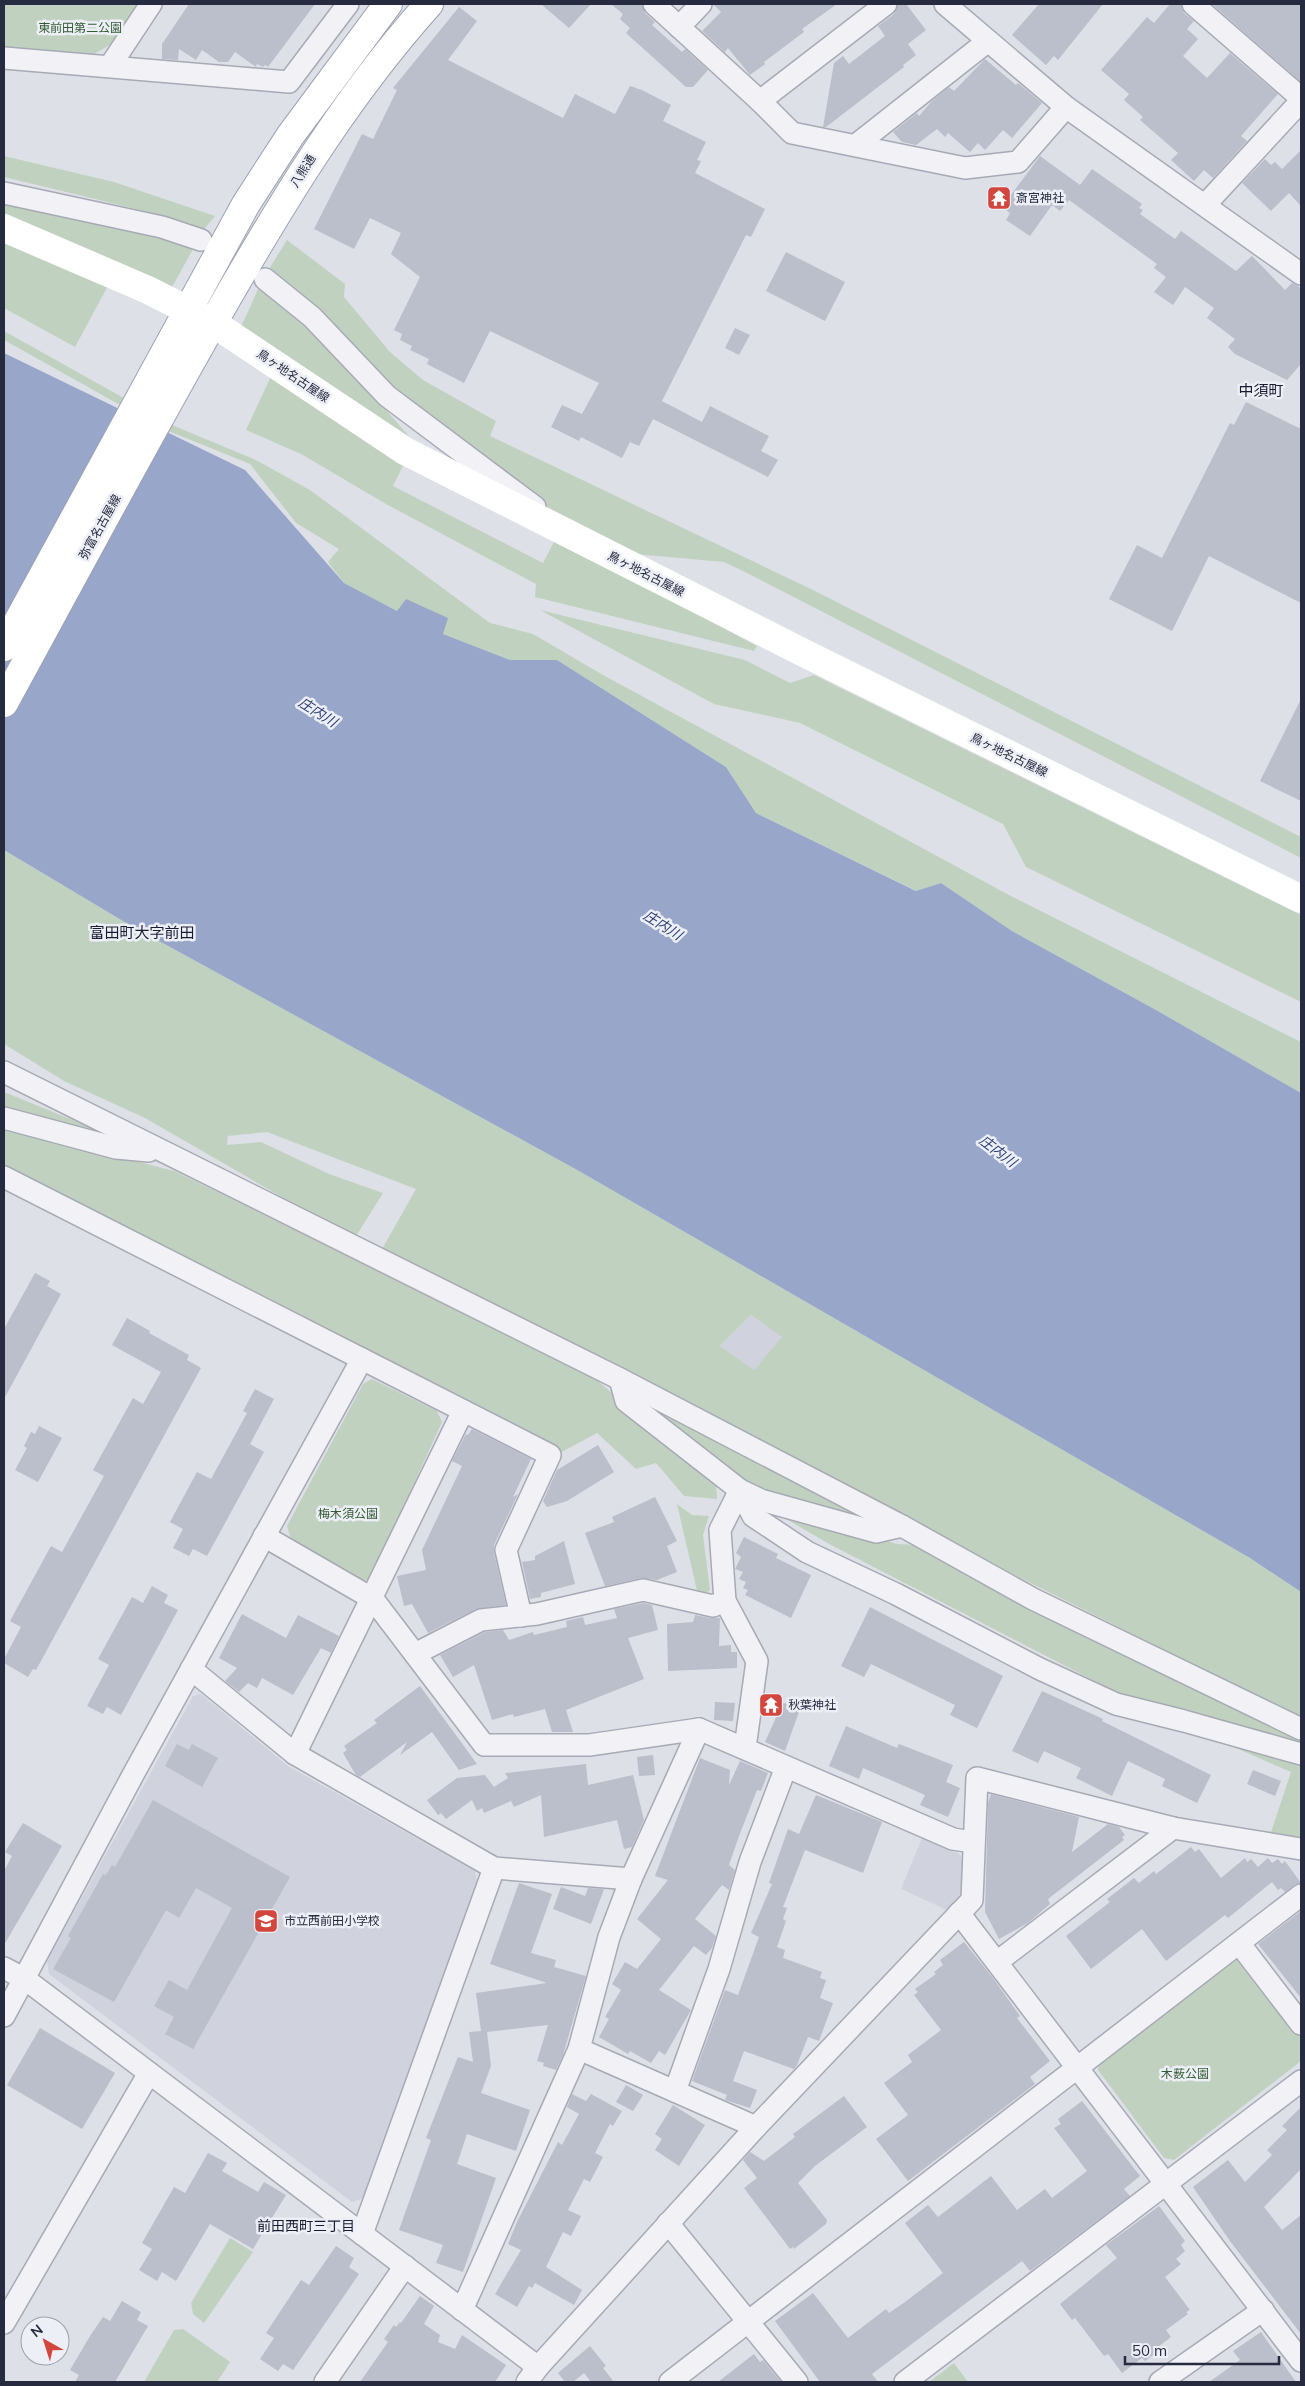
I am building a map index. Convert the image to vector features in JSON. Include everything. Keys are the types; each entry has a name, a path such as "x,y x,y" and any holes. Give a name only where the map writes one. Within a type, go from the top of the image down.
{"main road":[{"path":"4,647 186,344 189,310 246,204 290,136 388,4"},
{"name":"八熊通","path":"186,344 213,323 314,151 360,88 428,4"},
{"name":"鳥ヶ地名古屋線","path":"4,228 189,310 213,323 405,451 804,654 1301,900"},
{"name":"弥富名古屋線","path":"4,703 186,344"}],"street":[{"path":"110,66 151,4"},
{"path":"4,58 289,82 348,4"},
{"path":"654,4 760,101 792,133 965,168 1018,162 1066,107"},
{"path":"678,26 701,4"},
{"path":"760,101 886,4"},
{"path":"945,4 1066,107 1301,274"},
{"path":"1193,4 1301,99 1206,205"},
{"path":"856,145 988,41"},
{"path":"4,193 162,227 200,240"},
{"path":"265,279 312,317 387,396 576,538"},
{"path":"4,1072 159,1151 261,1199 620,1379 902,1526 1034,1599 1301,1729"},
{"path":"4,1118 116,1148 159,1151"},
{"path":"4,1177 550,1455 506,1550 521,1616"},
{"path":"4,2016 191,1669 362,1359"},
{"path":"620,1379 626,1401 740,1490 761,1500 876,1532 902,1526"},
{"path":"295,1754 373,1599 463,1411"},
{"path":"740,1490 720,1530 725,1601 757,1661 745,1748"},
{"path":"740,1490 753,1516 807,1552 896,1594 1040,1670 1116,1704 1301,1754"},
{"path":"264,1536 373,1599 484,1745 588,1745 699,1730 745,1748 953,1839 973,1842"},
{"path":"415,1654 481,1620 536,1614 643,1590 713,1606 725,1601"},
{"path":"191,1669 295,1754 494,1868 631,1879"},
{"path":"462,2310 580,2049 609,1937 631,1879 699,1730"},
{"path":"675,2091 719,1969 750,1862 786,1767"},
{"path":"4,1968 25,1979 405,2266 462,2310 533,2374 756,2127 972,1900 977,1778 1173,1828 1301,1849"},
{"path":"997,1962 1173,1828"},
{"path":"362,2234 494,1868"},
{"path":"670,2382 1301,1895"},
{"path":"959,1913 1301,2361"},
{"path":"1239,1943 1301,2024"},
{"path":"580,2049 756,2127"},
{"path":"4,2323 149,2073"},
{"path":"905,2382 1301,2081"},
{"path":"668,2223 797,2382"},
{"path":"325,2382 405,2266"},
{"path":"1160,2382 1263,2310"}],"shaded area":[{"path":"751,1315 783,1337 754,1370 720,1346"},
{"name":"市立西前田小学校","path":"201,1694 288,1766 475,1871 477,1881 370,2196 352,2202 49,1974 47,1961 193,1696"},
{"path":"922,1838 958,1853 963,1859 963,1892 947,1910 901,1889"}],"green space":[{"name":"東前田第二公園","path":"4,4 140,4 117,41 94,54 4,48"},
{"path":"4,156 114,182 215,216 204,229 165,216 4,177"},
{"path":"4,202 159,237 193,249 171,289 4,213"},
{"path":"4,238 109,284 75,347 4,308"},
{"path":"287,240 345,284 344,297 390,352 423,380 496,421 490,436 811,589 1301,837 1301,858 724,562 623,553 572,527 396,392 323,315 269,269"},
{"path":"259,287 323,344 363,385 420,449 241,327"},
{"path":"4,331 172,425 256,460 310,490 490,623 533,634 603,675 1009,895 1301,1042 1301,1093 1156,1010 1012,931 941,883 917,891 756,813 726,767 557,660 510,660 443,634 447,618 397,611 344,583 328,562 339,549 296,523 250,464 161,428 4,340"},
{"path":"273,372 405,462 393,486 543,563 556,538 757,646 754,651 535,597 536,584 386,504 301,454 246,430"},
{"path":"540,610 745,660 790,683 814,675 1301,915 1301,1002 1026,867 1003,824 800,723 714,704"},
{"path":"4,850 128,924 579,1171 1250,1558 1301,1592 1301,1718 866,1501 382,1249 416,1189 267,1132 228,1136 227,1145 261,1142 329,1174 383,1193 356,1236 287,1200 145,1118 64,1081 4,1044","holes":["751,1315 782,1337 754,1370 720,1346"]},
{"path":"4,1092 122,1140 4,1107"},
{"path":"4,1127 174,1171 591,1375 716,1483 717,1499 684,1496 656,1463 636,1469 597,1433 560,1453 4,1166"},
{"name":"梅木須公園","path":"372,1379 437,1411 442,1422 371,1578 360,1582 291,1539 287,1526 363,1384"},
{"path":"635,1398 877,1523 739,1484"},
{"path":"755,1501 897,1544 919,1545 1301,1739 1301,1747 1120,1694 831,1545"},
{"path":"677,1504 692,1515 709,1516 703,1535 710,1590 704,1595 698,1595"},
{"path":"1215,1739 1301,1763 1301,1839 1270,1835 1291,1772"},
{"name":"木薮公園","path":"1236,1960 1243,1960 1301,2035 1301,2061 1174,2160 1164,2158 1098,2070 1099,2063"},
{"path":"230,2238 253,2252 204,2323 193,2314 191,2303"},
{"path":"183,2329 230,2362 217,2382 144,2382 174,2330"},
{"path":"954,2363 968,2382 929,2382"}],"water":[{"name":"庄内川","path":"4,353 245,470 344,583 397,611 406,599 448,618 443,634 510,660 557,660 726,767 756,813 916,891 941,883 1012,931 1156,1010 1301,1093 1301,1592 1250,1558 579,1171 128,924 4,850"}],"building":[{"path":"189,4 315,4 268,67 257,64 256,67 235,52 228,62 219,62 202,50 196,60 179,49 178,60 162,59 162,44"},
{"path":"541,4 591,4 569,28"},
{"path":"611,4 642,4 645,13 655,22 652,25 682,52 685,49 708,70 693,87 686,87 626,33 630,28 620,19 623,14"},
{"path":"713,4 837,4 802,29 804,32 750,75 728,48 725,52 702,31 721,12"},
{"path":"898,4 906,4 926,30 908,44 916,55 903,65 904,67 826,127 823,127 834,63 843,56 849,64 885,36 878,26 894,14"},
{"path":"1039,4 1103,4 1058,60 1054,56 1046,65 1012,35"},
{"path":"1170,4 1181,4 1184,13 1194,21 1187,29 1198,39 1183,56 1207,78 1230,53 1278,94 1241,136 1247,141 1213,178 1204,170 1194,181 1171,160 1178,153 1140,120 1143,117 1124,100 1129,94 1101,70 1147,17 1154,23"},
{"path":"1212,4 1301,4 1301,82"},
{"path":"459,7 477,21 448,60 563,118 575,94 615,114 630,86 642,90 671,105 663,121 706,142 697,160 701,161 695,173 765,209 751,237 746,235 662,401 702,422 710,406 769,436 761,451 778,460 768,477 653,419 639,446 630,442 622,458 581,437 579,441 551,427 562,405 582,414 599,383 490,331 464,383 427,364 429,359 410,350 412,346 400,340 402,334 394,330 420,277 391,254 401,233 370,218 354,249 314,229 362,134 373,139 397,90 393,88"},
{"path":"985,59 1016,85 1018,83 1042,103 1012,138 1003,130 985,150 978,143 970,152 948,133 945,137 937,129 916,145 902,142 893,132 917,113 919,116 932,101 949,87 954,91"},
{"path":"1301,150 1301,206 1289,193 1271,211 1242,183 1265,159 1271,165 1275,162 1282,169"},
{"path":"1040,156 1080,185 1092,169 1142,204 1139,208 1143,210 1140,214 1175,239 1181,231 1236,271 1252,256 1285,290 1292,283 1298,286 1301,289 1301,364 1287,380 1235,354 1228,347 1235,339 1207,318 1214,308 1185,287 1173,305 1154,292 1166,277 1154,268 1157,264 1069,200 1060,211 1052,205 1030,236 1006,220 1010,213 1002,207"},
{"path":"786,252 845,282 825,321 766,291"},
{"path":"735,328 750,335 739,355 725,348"},
{"path":"1246,402 1301,429 1301,603 1209,556 1172,631 1109,599 1137,545 1162,558 1230,423 1234,425"},
{"path":"1301,699 1301,801 1260,781"},
{"path":"35,1273 50,1281 47,1286 61,1294 4,1399 4,1329"},
{"path":"127,1318 150,1331 149,1333 189,1355 187,1360 201,1368 36,1670 33,1669 28,1677 4,1663 4,1659 21,1627 10,1621 51,1546 62,1552 104,1476 93,1470 133,1398 143,1404 161,1372 112,1345"},
{"path":"255,1389 274,1399 250,1444 264,1452 207,1556 193,1549 189,1556 173,1548 183,1529 170,1522 197,1472 211,1479 247,1413 243,1411"},
{"path":"39,1426 62,1438 38,1482 15,1470 27,1448 24,1446 31,1432 35,1434"},
{"path":"472,1429 531,1459 513,1497 518,1494 494,1545 494,1553 506,1605 476,1609 428,1633 412,1604 404,1606 397,1576 426,1570 422,1550 462,1466 452,1461 466,1434 468,1435"},
{"path":"598,1445 614,1472 567,1501 547,1507 543,1501 557,1470"},
{"path":"655,1497 677,1541 667,1546 677,1572 657,1580 641,1578 605,1586 585,1533 614,1522 612,1517"},
{"path":"744,1537 778,1554 776,1558 811,1575 791,1618 745,1595 748,1590 743,1588 746,1582 739,1579 743,1572 735,1569 741,1557 736,1553"},
{"path":"564,1541 575,1584 541,1593 541,1597 530,1599 522,1562 535,1560 535,1556"},
{"path":"152,1586 168,1595 164,1603 178,1610 121,1715 107,1707 103,1714 87,1706 109,1665 98,1659 132,1597 143,1603"},
{"path":"643,1603 652,1605 658,1630 628,1638 644,1679 566,1710 573,1732 552,1732 545,1709 514,1717 513,1714 492,1720 474,1665 453,1677 440,1655 485,1632 503,1630 509,1640 533,1632 534,1635 567,1627 566,1621 583,1617 585,1625 617,1618 614,1609"},
{"path":"870,1607 1003,1676 977,1728 950,1715 955,1705 871,1664 864,1677 841,1666"},
{"path":"242,1614 286,1638 298,1615 339,1636 331,1653 321,1648 293,1695 262,1678 257,1688 248,1683 239,1692 225,1681 237,1668 219,1658"},
{"path":"695,1615 720,1618 719,1646 731,1645 731,1652 737,1652 737,1668 668,1671 667,1624 693,1622"},
{"path":"420,1686 477,1764 459,1770 432,1732 400,1755 407,1742 360,1777 356,1775 343,1753 347,1750 344,1746 377,1723 374,1720"},
{"path":"1042,1691 1103,1719 1102,1721 1211,1775 1197,1803 1162,1786 1165,1779 1128,1761 1112,1796 1076,1778 1081,1768 1044,1751 1038,1763 1012,1751"},
{"path":"715,1702 735,1703 733,1721 714,1720"},
{"path":"785,1703 800,1709 785,1751 765,1742 782,1704"},
{"path":"846,1726 897,1748 899,1744 953,1765 946,1782 960,1788 948,1817 920,1805 925,1795 863,1768 859,1779 829,1766"},
{"path":"177,1744 189,1750 192,1744 218,1758 202,1787 165,1766"},
{"path":"653,1755 655,1775 639,1776 637,1757"},
{"path":"700,1758 730,1770 729,1785 740,1761 768,1773 761,1791 757,1790 729,1865 735,1870 729,1890 722,1885 695,1919 716,1936 712,1948 706,1955 694,1946 659,1990 691,2010 665,2055 659,2051 651,2063 630,2051 628,2054 599,2037 609,2019 605,2017 621,1990 612,1984 625,1962 637,1969 661,1939 637,1919 668,1880 655,1876"},
{"path":"586,1764 588,1785 633,1775 644,1820 632,1847 624,1849 617,1820 544,1837 541,1795 514,1807 511,1801 484,1813 482,1808 477,1811 472,1800 446,1819 441,1813 438,1815 427,1800 457,1778 485,1775 494,1787 508,1778 505,1773"},
{"path":"1253,1770 1281,1781 1275,1796 1247,1784"},
{"path":"991,1794 1079,1817 1072,1852 1108,1824 1119,1827 1125,1835 1122,1837 1124,1840 1048,1899 1050,1904 1028,1923 999,1939 985,1912 988,1803"},
{"path":"816,1795 882,1822 863,1873 805,1850 783,1907 787,1908 783,1919 786,1921 777,1947 785,1950 783,1958 822,1972 820,1978 826,1980 820,1998 833,2003 819,2041 808,2037 794,2069 744,2051 733,2081 757,2090 750,2108 725,2100 727,2095 692,2081 725,1990 738,1995 759,1937 751,1933 772,1884 769,1883 788,1829 799,1834"},
{"path":"153,1800 290,1877 193,2049 165,2034 174,2017 154,2006 169,1980 187,1990 232,1908 196,1888 179,1918 166,1910 114,2002 53,1969 71,1938 68,1936 103,1874 106,1875 112,1865 115,1867"},
{"path":"23,1823 62,1846 4,1945 4,1871 12,1856 5,1852"},
{"path":"1191,1847 1195,1852 1199,1849 1221,1878 1245,1858 1247,1862 1251,1859 1258,1867 1268,1858 1272,1863 1278,1859 1282,1864 1285,1861 1301,1883 1294,1885 1285,1892 1281,1888 1278,1890 1272,1882 1228,1918 1225,1915 1166,1961 1142,1929 1091,1969 1066,1936 1110,1902 1107,1899 1134,1878 1139,1883 1154,1871 1156,1874"},
{"path":"519,1883 552,1894 531,1953 556,1960 554,1967 586,1976 563,2055 556,2070 543,2066 544,2063 537,2061 548,2025 487,2032 491,2066 481,2093 530,2110 516,2151 467,2134 457,2164 496,2178 463,2272 436,2263 443,2245 399,2230 431,2140 426,2138 458,2057 473,2062 469,2032 481,2031 476,1993 547,1983 490,1964"},
{"path":"561,1887 585,1896 588,1888 604,1889 591,1924 553,1909"},
{"path":"1301,1911 1301,1998 1258,1944"},
{"path":"964,1942 993,1978 1020,2016 1017,2018 1050,2061 1030,2077 1035,2084 908,2181 876,2139 908,2115 884,2083 912,2062 908,2055 941,2030 914,1995 918,1992 915,1989 936,1974 934,1972 943,1965 940,1960"},
{"path":"40,2028 115,2073 82,2129 7,2085"},
{"path":"626,2085 643,2095 633,2111 616,2102"},
{"path":"572,2094 586,2101 591,2094 622,2111 613,2126 610,2124 595,2153 603,2157 590,2182 584,2179 568,2210 581,2216 571,2236 563,2232 546,2267 582,2290 574,2305 535,2283 532,2288 529,2286 517,2307 495,2294 521,2250 508,2244 517,2222 558,2142 562,2145 579,2114 567,2107"},
{"path":"844,2096 867,2127 815,2166 798,2183 827,2220 826,2224 794,2249 793,2247 790,2249 744,2188 757,2178 743,2160 750,2152 764,2161 795,2137 793,2134"},
{"path":"1082,2101 1140,2176 1124,2189 1130,2196 1030,2271 1022,2261 872,2374 878,2382 820,2382 775,2321 813,2293 848,2338 886,2309 889,2313 943,2273 905,2223 928,2205 938,2217 991,2176 1017,2210 1045,2189 1052,2198 1087,2171 1054,2128 1061,2124 1058,2119"},
{"path":"673,2105 705,2125 679,2166 655,2150 662,2139 655,2134"},
{"path":"1301,2107 1301,2169 1264,2207 1282,2230 1301,2215 1301,2334 1230,2241 1193,2187 1228,2160 1245,2182 1272,2155 1267,2150 1287,2130 1282,2126"},
{"path":"208,2153 227,2163 222,2171 258,2192 264,2182 286,2195 253,2249 210,2224 176,2281 162,2272 157,2281 139,2270 152,2249 142,2243 174,2187 185,2193"},
{"path":"1159,2206 1185,2241 1181,2245 1185,2251 1176,2259 1181,2264 1165,2277 1190,2310 1186,2312 1188,2314 1166,2330 1171,2337 1158,2347 1160,2350 1145,2361 1142,2358 1122,2373 1108,2354 1104,2356 1075,2318 1072,2320 1060,2304 1117,2258 1106,2245"},
{"path":"336,2246 354,2258 349,2267 359,2274 293,2370 283,2364 278,2371 260,2359 274,2338 266,2333 301,2280 309,2285"},
{"path":"420,2296 434,2306 424,2324 440,2335 438,2342 455,2349 462,2335 506,2365 495,2382 360,2382 388,2342 384,2339 394,2325 396,2327 401,2323"},
{"path":"122,2301 141,2312 137,2320 148,2326 115,2382 75,2382 79,2375 70,2370 103,2317 110,2321"},
{"path":"1261,2332 1296,2382 1209,2382 1240,2360 1233,2351"},
{"path":"590,2346 606,2366 603,2368 614,2382 591,2382 584,2373 573,2382 565,2382 558,2373"},
{"path":"754,2354 760,2362 763,2360 781,2382 718,2382"}],"place":[{"name":"斎宮神社","path":"999,198"},
{"name":"秋葉神社","path":"771,1705"},
{"name":"市立西前田小学校","path":"266,1921"}],"district":[{"name":"中須町","path":"1261,391"},
{"name":"富田町大字前田","path":"142,933"},
{"name":"前田西町三丁目","path":"306,2226"}]}
